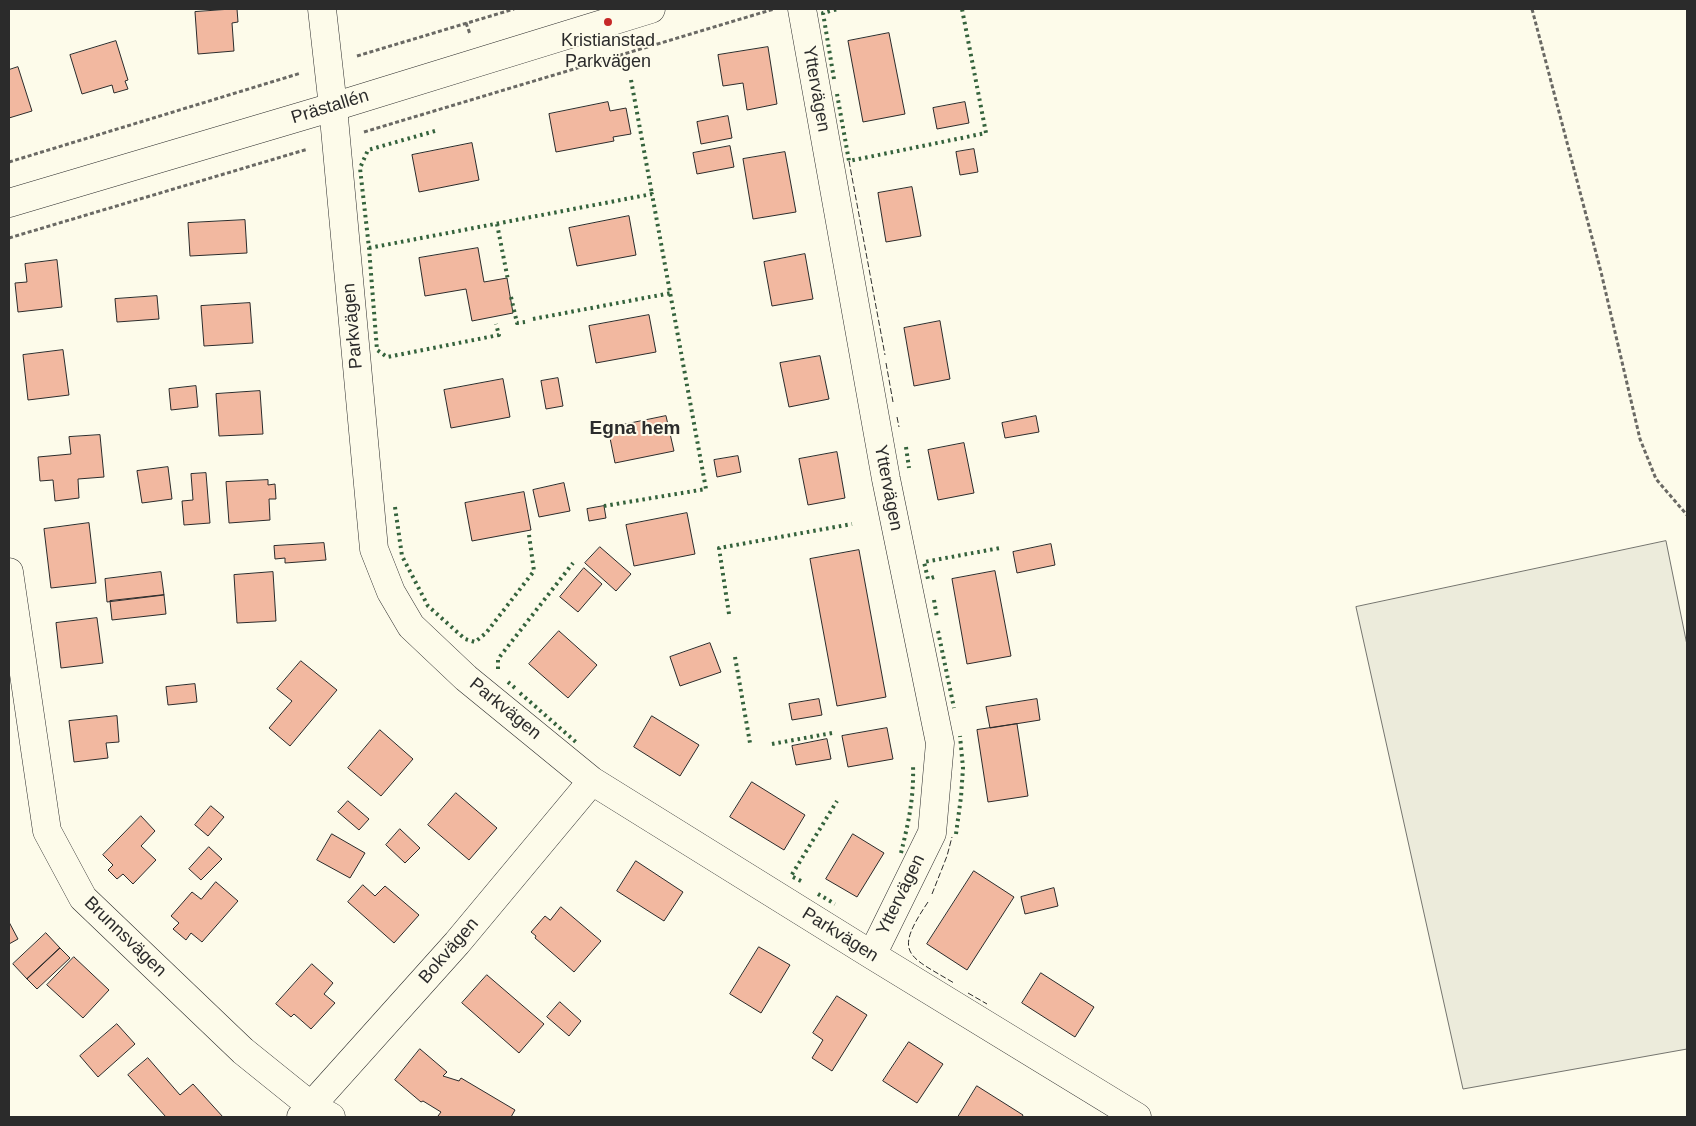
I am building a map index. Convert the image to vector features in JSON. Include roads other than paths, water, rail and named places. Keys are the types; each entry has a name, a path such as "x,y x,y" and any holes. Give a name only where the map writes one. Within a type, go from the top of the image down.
{"street":[{"name":"Parkvägen","path":"322,9 334,107 374,549 390,592 411,626 466,678 592,781 1138,1117"},
{"name":"Prästallén","path":"9,203 334,107 651,9"},
{"name":"Yttervägen","path":"802,9 886,479 940,743 932,833 872,955"},
{"name":"Brunnsvägen","path":"9,572 47,832 83,898 244,1051 314,1113"},
{"name":"Bokvägen","path":"314,1113 592,781"}],"place":[{"name":"Kristianstad Parkvägen","path":"608,22"}],"district":[{"name":"Egna hem","path":"635,429"}]}
